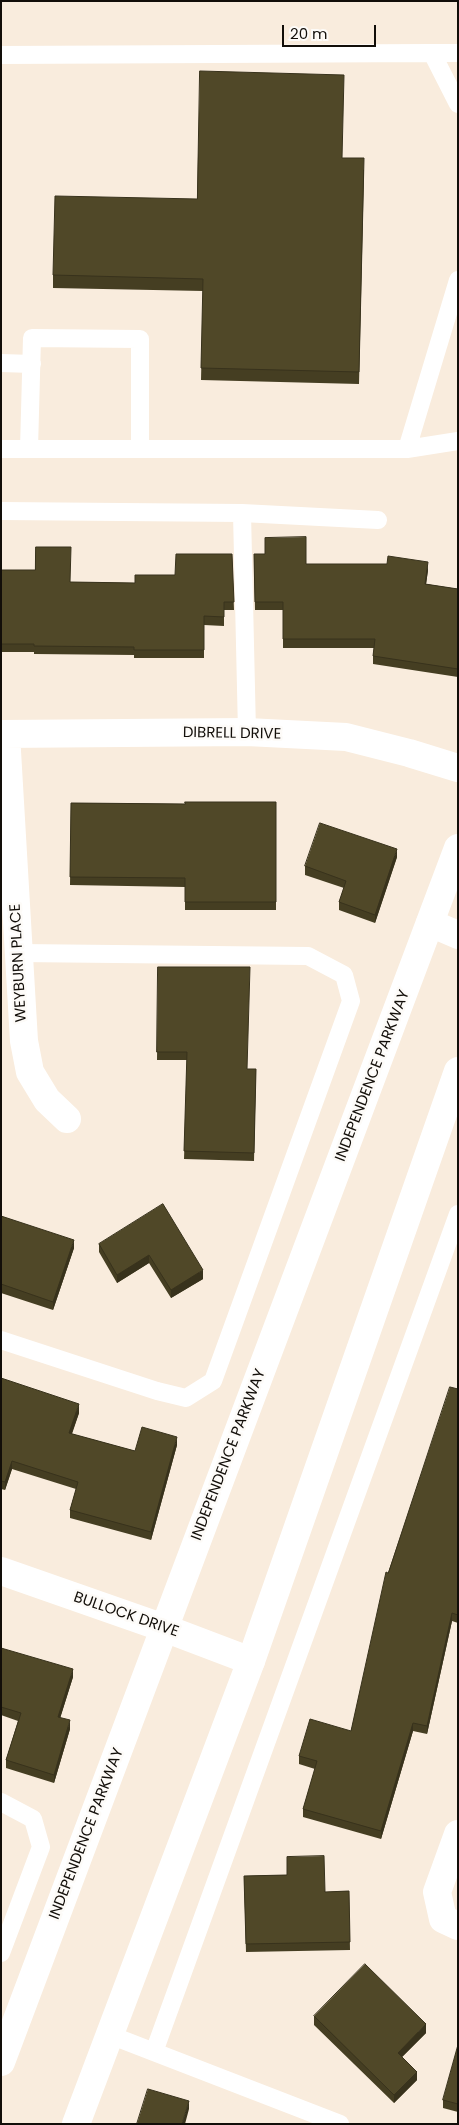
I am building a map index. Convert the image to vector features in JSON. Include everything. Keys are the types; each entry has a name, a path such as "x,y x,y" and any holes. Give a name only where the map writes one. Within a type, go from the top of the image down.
{"main road":[{"name":"DIBRELL DRIVE","path":"3,734 247,732 346,737 458,768"},
{"name":"WEYBURN PLACE","path":"3,734 24,1041 30,1072 47,1100 67,1118"},
{"name":"INDEPENDENCE PARKWAY","path":"1,2062 458,848"},
{"path":"430,923 458,934"},
{"path":"76,2124 251,1661 458,1071"},
{"name":"BULLOCK DRIVE","path":"1,1572 164,1628 251,1661"},
{"path":"450,1922 437,1892 458,1834"}],"lane":[{"path":"1,55 458,52"},
{"path":"432,53 458,104"},
{"path":"407,449 458,280"},
{"path":"28,449 32,338 140,340 140,449"},
{"path":"1,362 32,364"},
{"path":"1,449 407,449 458,441"},
{"path":"1,511 242,513 378,520"},
{"path":"242,513 247,732"},
{"path":"1,1340 157,1391 186,1398 213,1381 351,1001 344,975 308,956 18,953"},
{"path":"154,2052 458,1214"},
{"path":"1,1802 33,1818 41,1847 1,1953"},
{"path":"110,2035 340,2124"}],"building":[{"path":"200,71 344,75 342,158 364,158 359,372 201,368 203,279 53,275 55,196 197,199"},
{"path":"306,537 306,564 387,564 388,556 428,562 425,584 458,589 458,669 373,656 375,639 283,639 283,602 255,602 254,554 265,554 265,538"},
{"path":"36,547 71,547 70,582 135,583 135,575 175,575 176,554 232,554 234,602 224,602 224,617 204,616 204,650 134,650 134,647 1,644 1,570 35,570"},
{"path":"185,802 276,802 276,902 185,902 185,878 70,877 71,803 185,804"},
{"path":"320,823 397,849 375,915 339,902 346,881 305,866"},
{"path":"158,967 250,967 247,1069 256,1069 254,1153 184,1151 187,1052 157,1052"},
{"path":"163,1204 203,1270 171,1290 149,1255 117,1275 99,1244"},
{"path":"1,1216 74,1240 53,1302 1,1284"},
{"path":"1,1378 79,1404 69,1433 135,1451 142,1427 177,1437 151,1532 70,1510 78,1482 12,1461 5,1482 1,1481"},
{"path":"450,1387 458,1389 458,1615 452,1613 427,1726 413,1723 381,1831 303,1809 317,1761 299,1756 310,1719 351,1731 386,1572 388,1573"},
{"path":"1,1648 73,1669 58,1717 70,1720 54,1775 6,1760 21,1713 1,1707"},
{"path":"324,1856 325,1892 349,1891 350,1942 246,1944 244,1876 287,1875 287,1857"},
{"path":"365,1964 426,2024 398,2053 417,2072 394,2095 314,2016"},
{"path":"458,2045 458,2104 443,2100"},
{"path":"148,2089 189,2101 182,2124 137,2124"}]}
